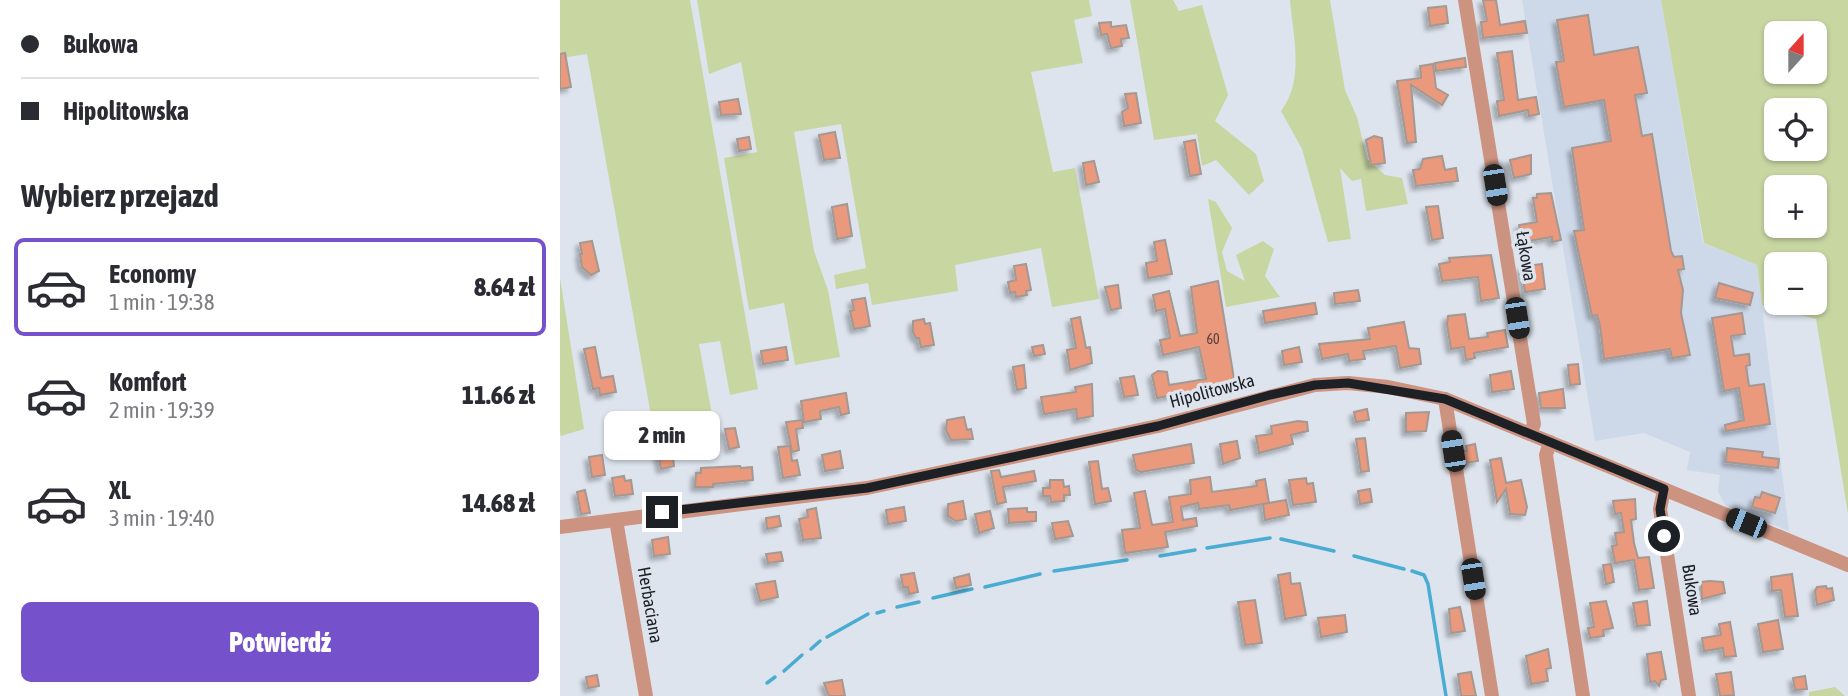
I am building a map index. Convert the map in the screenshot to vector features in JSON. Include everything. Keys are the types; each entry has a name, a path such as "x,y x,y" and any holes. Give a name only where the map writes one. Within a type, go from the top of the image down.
{"street":[{"name":"Łąkowa","path":"1465,0 1534,424 1530,434"},
{"name":"Hipolitowska","path":"560,527 867,488 1158,426 1315,385 1348,383 1388,387 1445,399 1848,565"},
{"path":"1445,399 1492,696"},
{"path":"1550,442 1546,455 1583,696"},
{"name":"Bukowa","path":"1664,489 1660,509 1689,696"},
{"name":"Herbaciana","path":"616,520 646,696"}],"shaded area":[{"path":"1522,0 1661,0 1703,243 1757,265 1789,531 1725,505 1718,491 1720,475 1687,470 1690,452 1644,433 1595,441"}],"green space":[{"path":"560,0 690,0 758,389 730,395 720,341 699,344 713,420 653,427 587,54 560,58"},
{"path":"697,0 1089,0 1092,16 1074,20 1083,63 1031,72 1053,172 1075,168 1099,299 1052,307 1041,248 955,265 958,291 872,305 868,283 836,289 834,275 866,268 841,124 794,132 814,251 828,290 840,357 795,365 784,303 749,310 724,158 757,152 741,62 709,74"},
{"path":"1130,0 1173,0 1179,11 1202,5 1228,95 1215,121 1256,154 1264,181 1249,195 1216,160 1202,166 1197,134 1154,140"},
{"path":"1290,0 1330,0 1345,90 1357,117 1367,159 1385,175 1402,178 1408,204 1366,211 1361,179 1352,181 1340,168 1351,239 1328,242 1302,149 1281,111 1293,86 1295,72"},
{"path":"1661,0 1848,0 1848,514 1816,319 1801,315 1827,315 1827,252 1764,252 1764,306 1757,265 1704,243"},
{"path":"1208,199 1216,202 1232,228 1222,252 1227,271 1245,281 1236,255 1263,241 1274,249 1265,276 1280,297 1226,307"},
{"path":"560,278 584,429 561,436 560,433"},
{"path":"1835,687 1845,696 1809,696 1809,692"}],"building":[{"path":"1483,0 1496,0 1500,25 1525,21 1527,33 1483,38 1481,22 1487,21"},
{"path":"1446,6 1448,23 1430,26 1428,8"},
{"path":"1588,15 1594,55 1638,47 1647,93 1635,95 1642,136 1652,134 1671,251 1674,257 1682,256 1684,269 1678,270 1683,290 1681,313 1690,355 1672,358 1670,349 1604,359 1600,325 1597,315 1592,316 1574,231 1584,230 1572,148 1611,141 1604,100 1564,107 1556,62 1564,61 1557,20"},
{"path":"1111,22 1111,27 1126,25 1129,38 1121,39 1122,46 1111,48 1107,34 1101,35 1099,23"},
{"path":"1512,51 1518,100 1536,97 1539,114 1529,116 1528,110 1499,116 1497,101 1504,100 1497,53"},
{"path":"565,53 571,87 560,89 560,54"},
{"path":"1465,58 1466,67 1436,71 1435,63"},
{"path":"1433,64 1436,88 1448,95 1442,105 1411,85 1416,142 1407,143 1397,81 1421,78 1420,66"},
{"path":"1136,93 1141,123 1124,126 1122,112 1128,108 1125,94"},
{"path":"738,99 741,114 721,115 719,102"},
{"path":"835,132 840,158 824,160 819,135"},
{"path":"1374,136 1382,138 1385,163 1371,165 1366,140"},
{"path":"749,137 751,149 739,151 737,139"},
{"path":"1195,140 1201,174 1190,176 1184,142"},
{"path":"1531,155 1531,174 1514,178 1510,160"},
{"path":"1442,156 1445,170 1456,168 1458,181 1416,186 1413,170 1420,169 1423,159"},
{"path":"1094,161 1099,182 1086,185 1083,163"},
{"path":"1551,193 1561,240 1552,242 1552,237 1522,242 1519,225 1537,222 1533,198 1537,198 1537,194"},
{"path":"847,204 852,236 837,239 832,207"},
{"path":"1438,206 1443,238 1432,240 1426,207"},
{"path":"1165,240 1172,274 1148,278 1146,263 1157,261 1154,242"},
{"path":"592,241 599,271 591,275 582,267 580,243"},
{"path":"1491,255 1499,298 1481,301 1478,277 1442,281 1439,264 1450,262 1449,258"},
{"path":"1026,264 1031,290 1026,291 1027,295 1016,297 1015,292 1010,293 1008,282 1016,280 1014,266"},
{"path":"1542,264 1545,289 1525,292 1521,267"},
{"path":"1218,281 1235,385 1194,391 1194,397 1184,399 1183,393 1157,398 1152,375 1158,371 1167,372 1169,385 1206,379 1199,347 1163,355 1160,340 1170,338 1165,309 1156,311 1153,295 1169,291 1180,336 1197,333 1191,287"},
{"path":"1719,283 1753,293 1750,305 1715,298"},
{"path":"1118,285 1121,308 1111,310 1105,287"},
{"path":"1358,290 1360,301 1335,304 1334,293"},
{"path":"865,298 870,326 854,329 850,311 854,310 852,300"},
{"path":"1315,303 1317,314 1265,323 1263,311"},
{"path":"1742,313 1745,334 1731,336 1734,356 1749,354 1750,365 1746,366 1749,386 1764,384 1770,424 1726,431 1725,425 1744,420 1739,388 1724,391 1712,318"},
{"path":"1465,314 1469,339 1488,337 1487,333 1505,330 1508,347 1474,353 1475,358 1466,360 1464,347 1451,349 1448,316"},
{"path":"1080,317 1086,348 1090,347 1092,363 1070,370 1067,350 1076,348 1071,319"},
{"path":"924,319 925,324 930,323 934,345 921,347 919,338 916,338 913,332 913,321"},
{"path":"1404,322 1409,348 1419,349 1421,364 1400,368 1396,346 1363,351 1365,359 1349,361 1348,354 1322,359 1319,344 1370,339 1368,328"},
{"path":"1043,345 1045,354 1034,356 1032,347"},
{"path":"595,347 601,378 613,376 616,392 600,395 599,388 593,389 584,349"},
{"path":"786,347 788,360 763,364 761,351"},
{"path":"1299,347 1302,362 1284,365 1282,351"},
{"path":"1578,364 1580,384 1570,385 1568,365"},
{"path":"1024,365 1026,388 1017,390 1013,367"},
{"path":"1511,371 1514,389 1492,392 1490,375"},
{"path":"1134,376 1138,395 1124,397 1120,378"},
{"path":"1092,384 1093,416 1077,419 1076,409 1044,414 1041,397 1076,392 1075,387"},
{"path":"1563,389 1565,408 1541,408 1539,393"},
{"path":"846,393 849,413 841,415 839,407 820,411 821,419 804,422 801,401"},
{"path":"1367,409 1369,420 1356,422 1354,412"},
{"path":"1429,412 1426,431 1406,432 1406,413"},
{"path":"964,417 967,430 971,429 973,439 951,440 946,430 947,420"},
{"path":"802,420 803,428 796,429 799,450 792,452 786,422"},
{"path":"1307,422 1308,431 1291,435 1293,444 1259,453 1256,436 1272,434 1271,426"},
{"path":"735,428 739,447 729,449 725,429"},
{"path":"1365,438 1369,471 1361,472 1356,439"},
{"path":"1237,441 1240,458 1223,464 1220,444"},
{"path":"666,442 669,458 673,457 674,466 661,469 656,444"},
{"path":"1191,444 1194,463 1141,472 1136,470 1133,455"},
{"path":"1475,444 1478,461 1465,463 1463,451 1467,451 1466,446"},
{"path":"790,446 792,461 797,460 800,475 783,478 778,447"},
{"path":"1727,448 1763,452 1762,457 1779,459 1778,468 1726,462"},
{"path":"840,451 843,468 825,471 822,455"},
{"path":"602,455 605,475 592,477 589,457"},
{"path":"1501,458 1506,483 1521,480 1527,507 1525,515 1510,514 1506,489 1497,502 1490,460"},
{"path":"1098,461 1102,489 1108,488 1111,501 1095,504 1089,462"},
{"path":"752,467 753,480 713,484 713,487 695,487 696,473 701,473 701,468"},
{"path":"999,470 1001,477 1034,471 1036,481 1003,487 1006,502 997,504 991,471"},
{"path":"624,476 625,481 631,480 633,494 615,496 612,478"},
{"path":"1210,477 1212,492 1257,486 1256,481 1265,479 1269,503 1230,510 1229,505 1199,509 1198,503 1181,507 1183,520 1196,518 1197,526 1165,532 1168,547 1125,553 1122,530 1140,528 1134,493 1145,491 1152,525 1173,522 1169,497 1191,494 1190,480"},
{"path":"1306,478 1307,484 1313,483 1316,502 1293,505 1289,480"},
{"path":"1050,480 1063,480 1064,487 1069,486 1070,495 1064,495 1064,501 1051,502 1050,496 1043,496 1043,488 1050,488"},
{"path":"1370,489 1372,502 1360,504 1358,491"},
{"path":"585,490 590,513 581,514 577,492"},
{"path":"1762,492 1780,498 1775,513 1752,507 1755,497 1760,498"},
{"path":"1635,499 1636,519 1631,520 1634,543 1638,558 1649,557 1654,588 1639,590 1634,560 1615,563 1612,546 1617,545 1615,533 1624,532 1621,513 1615,514 1613,501"},
{"path":"1286,500 1289,515 1265,520 1263,504"},
{"path":"963,501 966,519 956,521 948,516 948,504"},
{"path":"904,507 906,521 888,524 886,510"},
{"path":"816,508 821,538 803,540 799,519 808,517 807,510"},
{"path":"1027,508 1027,512 1036,512 1036,521 1009,523 1008,509"},
{"path":"990,511 994,528 979,533 975,514"},
{"path":"779,516 781,526 767,529 766,518"},
{"path":"1068,521 1073,536 1055,539 1052,523"},
{"path":"668,537 670,554 654,556 652,540"},
{"path":"781,552 783,561 768,563 766,554"},
{"path":"1611,564 1614,582 1606,584 1603,565"},
{"path":"914,573 918,592 909,594 908,587 903,587 901,575"},
{"path":"1290,573 1291,584 1300,583 1306,615 1285,619 1278,575"},
{"path":"969,574 971,585 956,588 954,578"},
{"path":"1792,574 1798,616 1785,617 1781,590 1772,591 1771,577"},
{"path":"775,581 778,597 760,601 756,584"},
{"path":"1701,582 1723,582 1725,593 1702,599"},
{"path":"1826,586 1827,589 1832,588 1834,600 1817,605 1815,591 1817,587"},
{"path":"1255,600 1262,643 1245,645 1238,602"},
{"path":"1606,601 1613,628 1603,630 1604,636 1590,638 1588,628 1594,627 1590,603"},
{"path":"1647,601 1650,625 1637,626 1633,603"},
{"path":"1460,607 1465,631 1451,633 1449,609"},
{"path":"1345,615 1347,632 1321,637 1318,618"},
{"path":"1778,620 1783,649 1763,652 1758,624"},
{"path":"1730,622 1736,656 1724,657 1723,648 1704,651 1702,638 1721,635 1719,624"},
{"path":"1548,649 1551,668 1546,669 1548,681 1531,684 1526,656"},
{"path":"1661,652 1666,679 1661,680 1659,686 1655,681 1650,682 1647,654"},
{"path":"1471,672 1476,696 1461,696 1458,674"},
{"path":"1731,672 1734,695 1720,696 1716,674"},
{"path":"597,675 599,686 588,688 586,677"},
{"path":"1805,676 1807,689 1795,690 1793,678"},
{"path":"842,680 845,696 829,696 824,683"}],"waterway":[{"path":"1207,548 1270,538"},
{"path":"1281,539 1334,551"},
{"path":"1160,556 1195,550"},
{"path":"1354,556 1404,569"},
{"path":"1054,571 1127,560"},
{"path":"1412,571 1424,575 1428,584 1446,696"},
{"path":"985,587 1040,574"},
{"path":"933,598 972,589"},
{"path":"897,607 919,602"},
{"path":"877,613 884,611"},
{"path":"827,637 868,614"},
{"path":"811,649 820,641"},
{"path":"784,671 802,655"},
{"path":"767,683 775,677"}],"route":[{"path":"662,512 867,488 1158,426 1315,385 1348,383 1414,391 1445,399 1664,489 1660,509 1664,536"}]}
